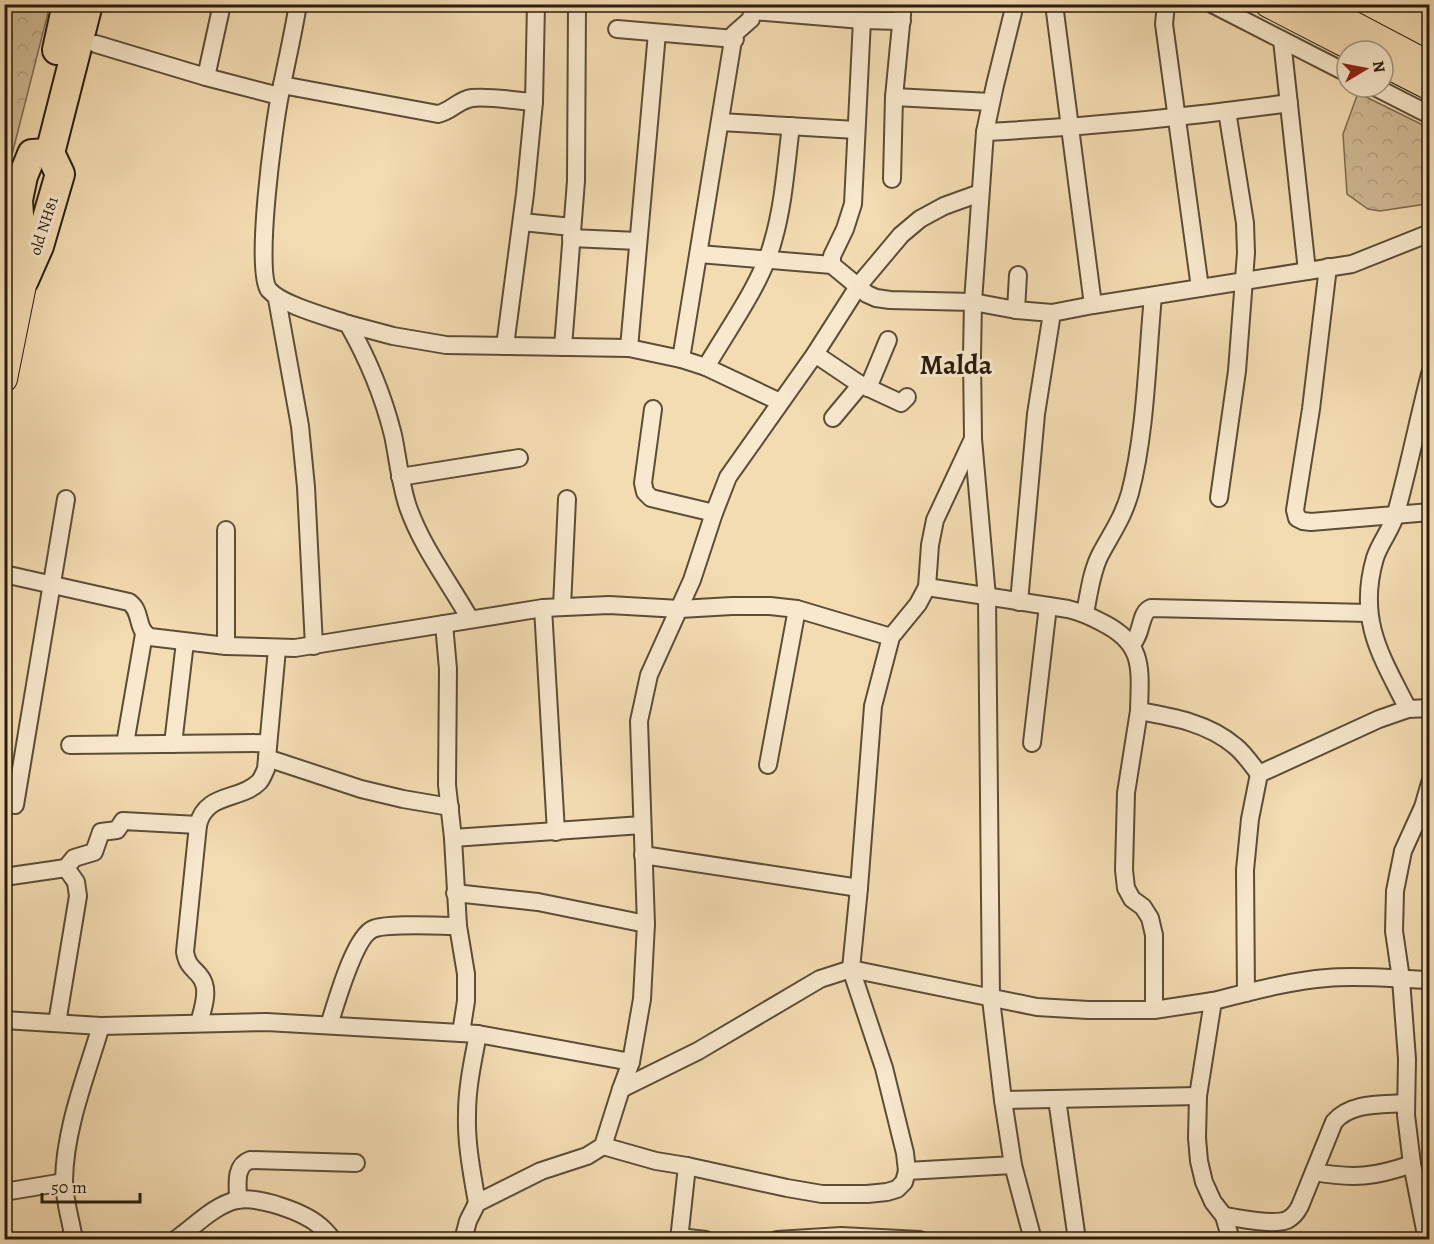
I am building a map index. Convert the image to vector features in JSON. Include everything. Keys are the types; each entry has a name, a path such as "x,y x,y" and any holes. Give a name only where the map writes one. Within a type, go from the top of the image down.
{"highway":[{"name":"old NH81","path":"24,280 39,246 47,216 47,160 68,4"},
{"name":"old NH81","path":"24,280 18,200 23,176 47,160 88,4"},
{"path":"47,160 96,44 107,4"},
{"path":"18,200 21,206 31,214 47,216"}],"main road":[{"path":"1268,4 1336,39"},
{"path":"1314,4 1430,66"},
{"path":"1395,69 1430,87"},
{"path":"4,379 24,280"}],"street":[{"path":"206,77 222,4"},
{"path":"298,4 281,90 267,186 262,270 266,288 277,299 348,324 393,336 446,345 629,348 681,359 780,402"},
{"path":"505,346 522,222 534,102 536,4"},
{"path":"563,347 578,127 577,4"},
{"path":"1015,4 985,132 973,302 973,439 987,597 991,999 1013,1165 1033,1239"},
{"path":"1054,4 1093,305"},
{"path":"1166,4 1164,24 1200,288"},
{"path":"1212,4 1335,67"},
{"path":"1322,4 1430,60"},
{"path":"681,359 736,30 752,19 753,8 862,20 903,13 894,97 891,179"},
{"path":"862,20 853,204 845,230 832,256 832,265 837,271 859,285 867,294 883,299 973,302 1016,310 1052,313 1352,264 1430,233"},
{"path":"617,28 735,39"},
{"path":"629,348 657,33"},
{"path":"1282,40 1307,271"},
{"path":"96,44 206,77 438,114 449,111 460,102 472,98 534,102"},
{"path":"894,97 991,102"},
{"path":"1395,97 1430,115"},
{"path":"985,132 1071,128 1176,118 1289,102"},
{"path":"1219,498 1245,281 1245,223 1227,111"},
{"path":"720,122 856,130"},
{"path":"706,368 760,274 773,242 783,197 790,126"},
{"path":"477,1203 541,1171 587,1156 603,1146 631,1062 642,999 646,924 639,721 650,675 692,579 728,477 815,354 859,285 902,235 920,219 944,206 980,193"},
{"path":"522,222 572,233 638,241"},
{"path":"699,254 832,265"},
{"path":"1328,267 1311,409 1295,510 1297,518 1311,522 1430,512"},
{"path":"1016,310 1018,274"},
{"path":"1084,613 1100,556 1122,518 1130,491 1140,438 1152,296"},
{"path":"277,299 300,426 314,646"},
{"path":"1018,602 1036,414 1052,313"},
{"path":"348,324 367,358 384,400 400,477 418,531 470,620"},
{"path":"833,418 863,385 888,340"},
{"path":"815,354 863,385 901,403 907,398"},
{"path":"1408,709 1378,651 1369,613 1368,583 1376,555 1396,515 1430,374"},
{"path":"653,409 643,483 645,492 651,498 714,513"},
{"path":"603,1146 656,1161 822,1194 887,1192 897,1189 904,1182 907,1171 905,1153 884,1068 850,969 859,888 873,706 891,638 918,604 927,587 930,545 935,520 973,439"},
{"path":"400,477 519,458"},
{"path":"15,805 66,499"},
{"path":"562,607 567,499"},
{"path":"226,530 226,646"},
{"path":"4,574 129,602 138,612 140,627 144,634 150,637 226,646 277,649 314,646 543,608 609,605 680,609 770,606 797,609 891,638"},
{"path":"927,587 1084,613 1118,631 1132,644 1138,660 1140,678 1139,711 1126,793 1124,870 1126,888 1132,899 1143,907 1150,918 1154,935 1154,1010"},
{"path":"1032,743 1047,606"},
{"path":"543,608 556,832"},
{"path":"1132,644 1140,633 1143,614 1151,608 1369,613"},
{"path":"768,765 797,609"},
{"path":"444,624 448,669 447,776 455,893 466,974 466,1001 470,1033 466,1114 468,1148 477,1203 468,1221 463,1239"},
{"path":"125,744 144,634"},
{"path":"173,744 185,642"},
{"path":"200,1023 204,981 186,961 185,951 200,814 222,799 248,789 260,781 266,769 277,649"},
{"path":"1259,774 1379,719 1408,709 1430,708"},
{"path":"1139,711 1179,718 1208,728 1236,746 1259,774"},
{"path":"70,745 173,744 267,750 361,789 450,807"},
{"path":"1246,993 1245,870 1250,819 1259,774"},
{"path":"1427,1239 1413,1164 1406,1103 1407,1059 1401,979 1394,931 1395,891 1402,851 1426,809 1430,783"},
{"path":"4,877 66,868 74,858 94,852 101,832 117,831 123,821 198,825"},
{"path":"453,838 642,825"},
{"path":"643,855 859,888"},
{"path":"57,1023 78,896 76,882 66,868"},
{"path":"455,893 537,902 646,924"},
{"path":"329,1025 354,953 364,936 373,929 386,926 458,926"},
{"path":"621,1089 698,1051 820,979 850,969 1037,1007 1088,1010 1154,1010 1213,1001 1326,978 1371,977 1430,980"},
{"path":"1213,1001 1198,1096 1197,1138 1204,1182 1213,1202 1224,1216 1231,1239"},
{"path":"4,1020 101,1026 266,1022 470,1033 631,1062"},
{"path":"74,1239 64,1182 74,1116 101,1026"},
{"path":"1003,1100 1198,1096"},
{"path":"1057,1099 1077,1239"},
{"path":"1224,1216 1274,1222 1286,1220 1295,1215 1334,1122 1342,1113 1362,1106 1406,1103"},
{"path":"238,1200 239,1169 242,1163 250,1160 356,1163"},
{"path":"1314,1172 1341,1177 1367,1176 1413,1164"},
{"path":"907,1171 1013,1165"},
{"path":"687,1166 679,1238 706,1239"},
{"path":"4,1192 64,1182"},
{"path":"175,1239 218,1208 238,1200 259,1201 301,1214 320,1226 333,1239"},
{"path":"777,1239 841,1236 920,1239"}],"green space":[{"path":"4,5 50,5 5,182"},
{"path":"1356,99 1370,99 1429,128 1429,180 1422,182 1426,204 1380,211 1368,209 1347,194 1343,134"}],"district":[{"name":"Malda","path":"956,365"}]}
